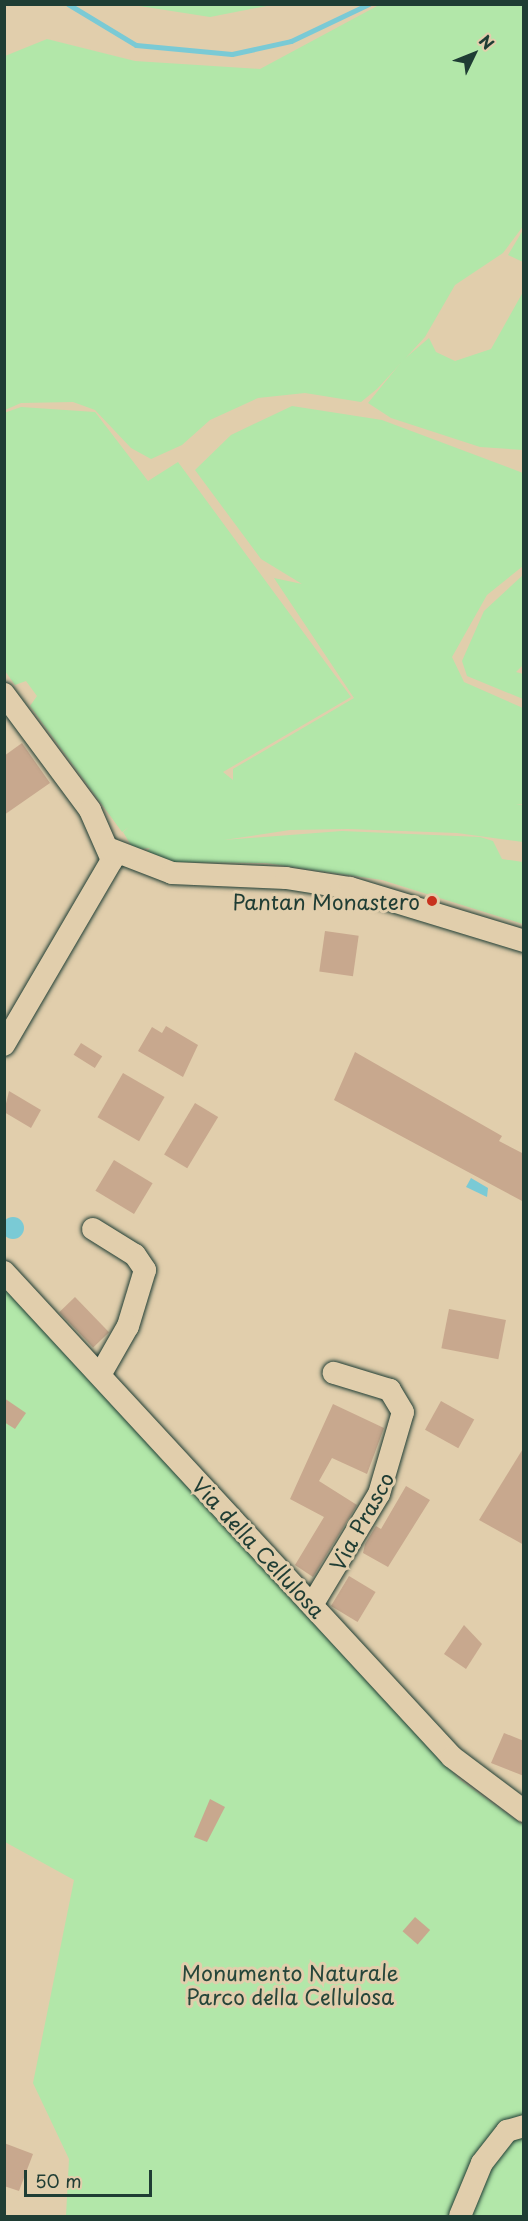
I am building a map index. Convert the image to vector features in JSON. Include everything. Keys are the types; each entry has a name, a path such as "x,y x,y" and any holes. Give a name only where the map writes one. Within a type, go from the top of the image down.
{"street":[{"path":"4,694 79,794 110,849 111,864 99,890 4,1045"},
{"path":"110,849 172,873 302,879 350,888 524,941"},
{"path":"93,1228 135,1255 144,1270 128,1326 100,1375"},
{"name":"Via della Cellulosa","path":"4,1272 452,1757 524,1811"},
{"name":"Via Prasco","path":"312,1605 380,1494 403,1412 390,1390 334,1373"},
{"path":"460,2217 482,2163 507,2131 524,2126"}],"green space":[{"path":"133,5 272,5 210,17"},
{"path":"379,5 523,5 524,225 503,253 455,285 425,337 377,389 361,402 305,393 258,398 210,420 182,445 151,459 131,448 95,410 73,402 21,403 5,410 5,56 47,39 135,61 260,69"},
{"path":"523,230 523,262 508,255"},
{"path":"523,292 523,450 480,447 391,418 368,403 403,360 429,338 436,352 455,361 491,349"},
{"path":"292,406 382,420 523,473 523,566 487,595 452,657 464,682 523,708 523,804 516,804 523,805 523,842 457,833 348,829 290,830 224,840 342,831 480,837 493,841 502,859 523,862 523,924 382,880 266,863 166,862 145,853 150,848 134,850 123,832 129,827 122,832 30,706 37,696 26,681 15,685 5,671 4,413 21,407 95,412 148,481 178,462 351,697 223,772 233,780 233,769 354,698 274,578 302,584 261,559 195,470 231,435"},
{"path":"523,575 523,665 516,672 523,674 523,699 467,676 462,661 484,611"},
{"name":"Monumento Naturale Parco della Cellulosa","path":"5,1283 459,1779 523,1825 523,2216 66,2216 69,2159 33,2083 74,1880 5,1842"}],"water":[{"path":"471,1178 488,1188 487,1197 466,1187"},
{"path":"13,1217 21,1220 24,1228 21,1236 13,1239 5,1236 2,1228 5,1220"}],"building":[{"path":"22,743 50,783 4,815 4,756"},
{"path":"325,931 359,936 353,976 319,972"},
{"path":"166,1026 198,1045 183,1077 138,1051 152,1027 162,1033"},
{"path":"81,1043 102,1056 95,1068 74,1055"},
{"path":"355,1052 502,1136 499,1141 524,1154 524,1202 334,1100"},
{"path":"123,1073 165,1097 139,1141 98,1117"},
{"path":"9,1091 41,1110 31,1128 4,1112"},
{"path":"195,1103 218,1117 187,1168 164,1154"},
{"path":"114,1160 153,1183 134,1214 95,1191"},
{"path":"75,1297 109,1332 93,1348 59,1312"},
{"path":"449,1309 506,1320 498,1359 441,1348"},
{"path":"4,1398 26,1413 15,1429 4,1422"},
{"path":"441,1401 474,1419 458,1448 425,1430"},
{"path":"333,1404 384,1428 367,1474 332,1458 319,1481 357,1505 313,1577 295,1565 324,1517 290,1499"},
{"path":"524,1447 524,1545 479,1520"},
{"path":"406,1486 430,1500 388,1567 363,1553 365,1544 376,1526 381,1529"},
{"path":"349,1576 376,1592 358,1622 331,1606"},
{"path":"464,1625 482,1644 466,1669 444,1654"},
{"path":"504,1733 524,1741 524,1776 491,1763"},
{"path":"210,1799 225,1807 207,1842 194,1837"},
{"path":"415,1917 430,1930 418,1944 403,1931"},
{"path":"4,2143 33,2154 19,2191 4,2186"}],"waterway":[{"path":"68,4 136,45 232,54 291,41 369,4"}],"place":[{"name":"Pantan Monastero","path":"432,901"}]}
